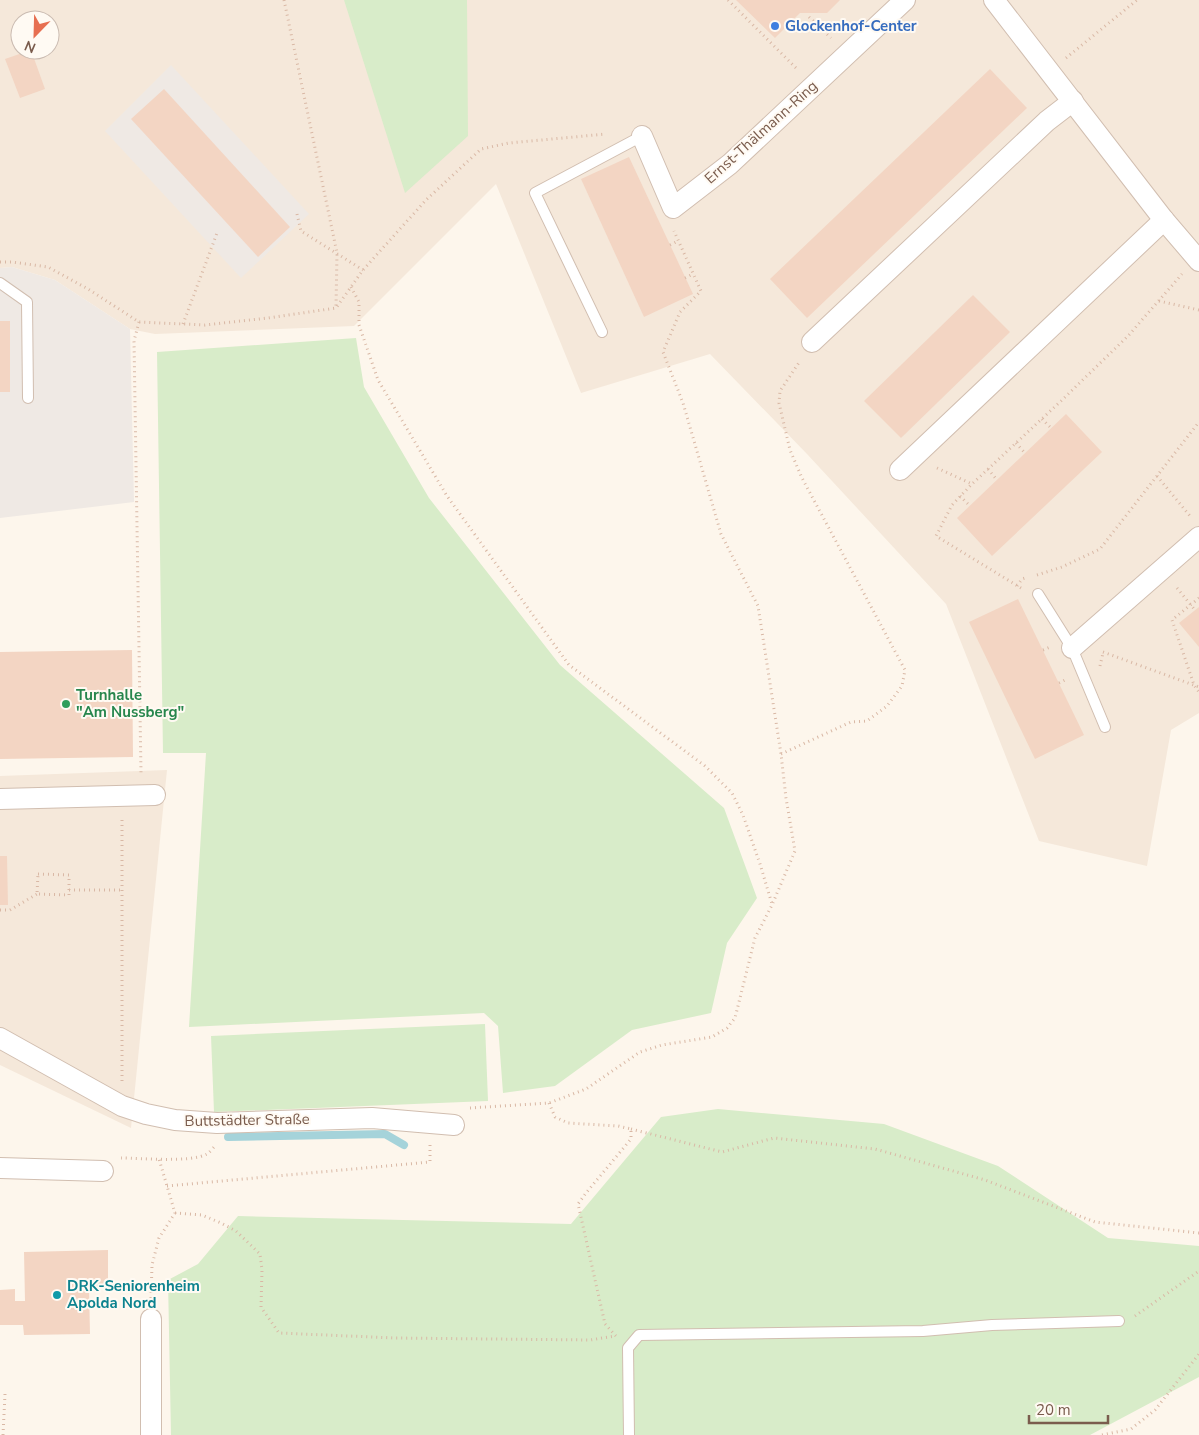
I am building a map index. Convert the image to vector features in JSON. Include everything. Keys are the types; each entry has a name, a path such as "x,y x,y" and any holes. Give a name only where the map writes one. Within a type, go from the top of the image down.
{"street":[{"name":"Ernst-Thälmann-Ring","path":"637,139 673,208 730,164 905,0"},
{"path":"994,0 1164,220 1192,266"},
{"path":"812,342 1048,121 1073,101"},
{"path":"907,464 1164,220"},
{"path":"1079,642 1162,569 1196,528"},
{"path":"0,799 139,796"},
{"name":"Buttstädter Straße","path":"0,1038 122,1106 146,1114 175,1120 217,1123 372,1118 454,1126"},
{"path":"0,1168 102,1170"},
{"path":"151,1319 151,1435"}],"lane":[{"path":"602,332 535,193 637,139"},
{"path":"0,283 26,302 28,398"},
{"path":"1038,594 1079,642 1104,727"},
{"path":"629,1435 628,1348 639,1335 923,1331 992,1325 1118,1322"}],"path":[{"path":"284,0 337,253 336,308"},
{"path":"728,0 814,86"},
{"path":"1050,72 1136,0"},
{"path":"0,262 48,267 88,289 139,322 205,325 336,308 362,270 426,200 481,149 509,143 627,132 637,139"},
{"path":"297,214 301,231 362,270"},
{"path":"454,1126 464,1108 549,1103 586,1089 640,1052 662,1045 712,1037 727,1028 735,1018 755,938 772,905 795,851 786,798 782,754 758,606 721,534 683,404 663,352 680,312 701,291 670,223"},
{"path":"183,324 217,233"},
{"path":"670,245 678,241"},
{"path":"1027,592 936,536 952,505 960,496 1128,336 1192,266"},
{"path":"685,278 693,274"},
{"path":"351,287 359,302 359,325 378,380 447,496 569,665 705,766 732,793 746,823 772,905"},
{"path":"1159,302 1199,310"},
{"path":"122,1106 122,890 139,796 134,341 139,322"},
{"path":"782,754 851,722 867,721 887,706 902,686 905,670 802,478 790,450 779,402 780,391 812,342"},
{"path":"1042,419 1052,428"},
{"path":"1017,586 1022,579 1062,567 1100,549 1199,422"},
{"path":"1016,443 1024,453"},
{"path":"907,464 972,484"},
{"path":"988,470 997,480"},
{"path":"1157,476 1196,528"},
{"path":"960,496 970,506"},
{"path":"1162,569 1195,610"},
{"path":"1199,598 1172,620 1194,685 1199,692"},
{"path":"1079,642 1199,687"},
{"path":"1099,672 1103,652"},
{"path":"1064,670 1068,679"},
{"path":"0,910 10,910 37,894 69,895 69,875 38,874 37,894"},
{"path":"69,890 122,890"},
{"path":"549,1103 554,1117 568,1123 618,1126 722,1152 774,1138 874,1149 986,1180 1095,1222 1199,1234"},
{"path":"151,1319 152,1265 159,1238 174,1213 159,1158 196,1158 207,1154 215,1147 217,1123"},
{"path":"166,1186 430,1162 431,1123"},
{"path":"628,1348 606,1324 578,1204 631,1139 631,1130"},
{"path":"174,1213 202,1215 220,1222 236,1231 260,1254 262,1270 261,1307 279,1333 395,1338 590,1340 616,1336"},
{"path":"1118,1322 1129,1321 1199,1271"},
{"path":"1102,1435 1130,1429 1155,1410 1199,1354"},
{"path":"3,1435 5,1394"}],"shaded area":[{"path":"0,0 1199,0 1199,713 1171,730 1147,866 1039,841 946,604 807,454 710,354 581,393 496,184 354,326 155,334 130,329 55,280 12,267 0,268"},
{"path":"171,65 309,214 241,278 105,131"},
{"path":"12,267 55,280 130,329 134,502 0,518 0,268"},
{"path":"167,770 131,1128 0,1065 0,776"}],"green space":[{"path":"344,0 467,0 468,136 405,193"},
{"path":"356,338 364,387 429,498 560,665 724,808 757,898 727,943 711,1013 632,1030 555,1086 503,1093 498,1026 484,1013 189,1027 206,753 163,753 157,352"},
{"path":"485,1024 488,1101 214,1112 211,1036"},
{"path":"718,1109 884,1124 998,1166 1108,1238 1199,1246 1199,1377 1090,1435 171,1435 168,1280 198,1264 238,1216 571,1224 661,1117"}],"building":[{"name":"Glockenhof-Center","path":"736,0 840,0 827,13 800,13 775,38"},
{"path":"10,57 10,60 35,60 45,89 20,98 5,59"},
{"path":"990,69 1027,108 807,318 770,279"},
{"path":"164,89 290,227 258,257 131,119"},
{"path":"629,157 693,294 644,317 581,179"},
{"path":"973,295 1010,332 901,438 864,401"},
{"path":"0,321 10,321 10,392 0,392"},
{"path":"1066,414 1102,452 992,556 957,518"},
{"path":"1018,599 1084,735 1035,759 969,622"},
{"path":"1199,607 1199,647 1179,623"},
{"name":"Turnhalle \"Am Nussberg\"","path":"132,650 133,757 0,759 0,652"},
{"path":"0,856 7,856 8,905 0,905"},
{"name":"DRK-Seniorenheim Apolda Nord","path":"108,1250 108,1287 89,1287 90,1334 24,1335 23,1325 0,1325 0,1290 15,1289 15,1301 25,1301 24,1252"}],"waterway":[{"path":"228,1137 385,1134 404,1145"}],"place":[{"name":"Glockenhof-Center","path":"775,26"},
{"name":"Turnhalle \"Am Nussberg\"","path":"66,704"},
{"name":"DRK-Seniorenheim Apolda Nord","path":"57,1295"}]}
